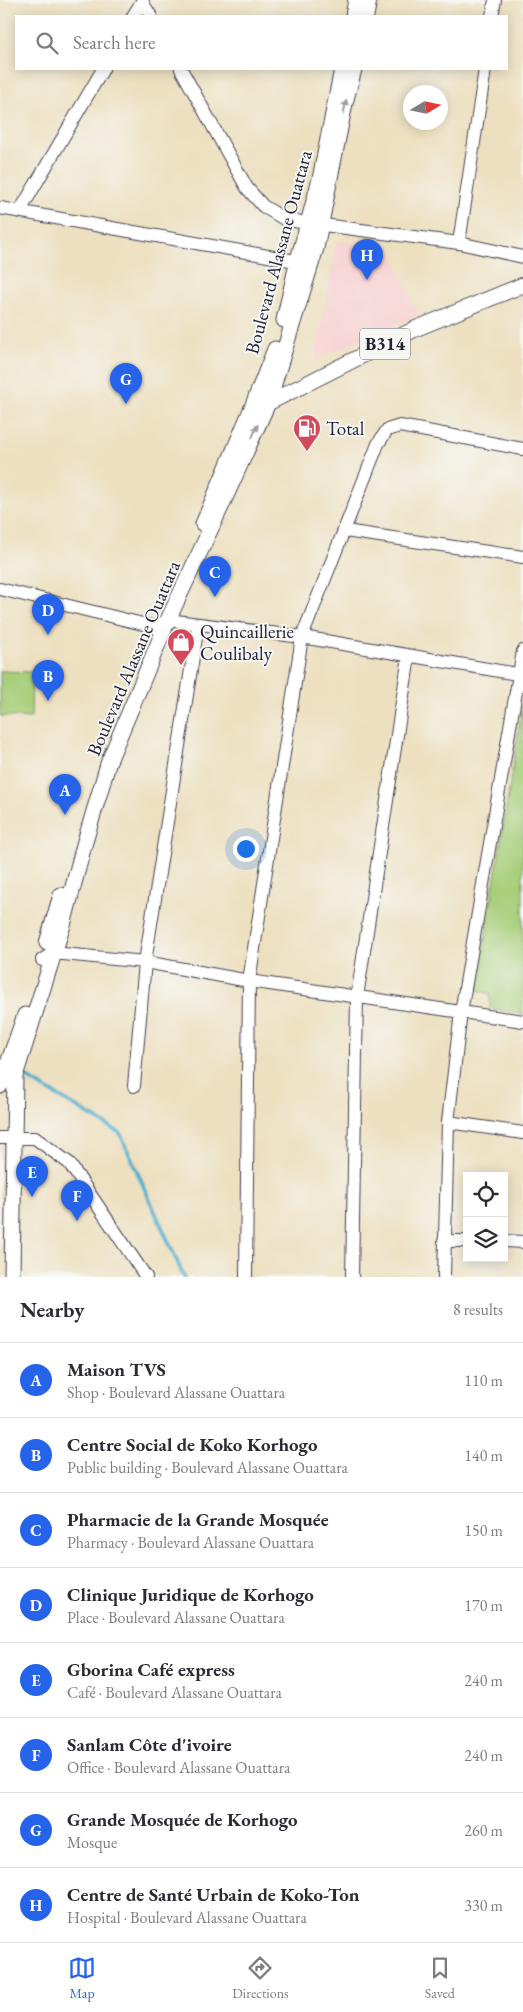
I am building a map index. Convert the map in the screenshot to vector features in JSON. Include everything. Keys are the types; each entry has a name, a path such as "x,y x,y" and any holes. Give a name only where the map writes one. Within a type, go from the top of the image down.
{"main road":[{"path":"353,15 356,0"},
{"path":"366,15 369,0"},
{"name":"Boulevard Alassane Ouattara","path":"315,224 320,179 342,70"},
{"name":"Boulevard Alassane Ouattara","path":"162,624 220,509 268,403 354,70"},
{"name":"Boulevard Alassane Ouattara","path":"0,1086 14,1063 48,956 63,925 109,761 162,624 251,410 305,262"},
{"name":"B314","path":"251,410 415,329 523,285"},
{"name":"Boulevard Alassane Ouattara","path":"12,1277 7,1138 16,1076 14,1063"}],"street":[{"path":"492,15 495,0"},
{"path":"134,15 142,1 150,15"},
{"path":"20,211 102,70"},
{"path":"182,70 247,188 263,206 286,220 460,243 523,256"},
{"path":"460,243 485,70"},
{"path":"0,208 305,262"},
{"path":"246,1277 249,981 302,637 346,531 378,444 387,430 400,426 523,449"},
{"path":"346,531 523,557"},
{"path":"0,589 162,624 198,625 302,637 521,675"},
{"path":"134,1086 144,962 198,625"},
{"path":"444,1277 448,1122 461,1012 521,675 523,651"},
{"path":"352,1277 356,996 409,656"},
{"path":"48,956 144,962 249,981 523,1022"},
{"path":"448,1122 523,1133"},
{"path":"7,1138 35,1138 69,1163 146,1277"},
{"path":"444,1241 463,1241"},
{"path":"508,1241 523,1242"}],"shaded area":[{"path":"337,241 388,245 419,315 315,359"}],"green space":[{"path":"0,671 32,672 31,718 0,716"},
{"path":"523,702 523,1014 490,1008 490,994 477,990"}],"waterway":[{"path":"19,1073 120,1133 184,1277"}],"place":[{"name":"Centre de Santé Urbain de Koko-Ton","path":"367,280"},
{"name":"Grande Mosquée de Korhogo","path":"126,404"},
{"name":"Total","path":"307,452"},
{"name":"Pharmacie de la Grande Mosquée","path":"215,597"},
{"name":"Clinique Juridique de Korhogo","path":"48,635"},
{"name":"Quincaillerie Coulibaly","path":"181,666"},
{"name":"Centre Social de Koko Korhogo","path":"48,701"},
{"name":"Maison TVS","path":"65,815"},
{"name":"Gborina Café express","path":"32,1197"},
{"name":"Sanlam Côte d'ivoire","path":"77,1221"}]}
